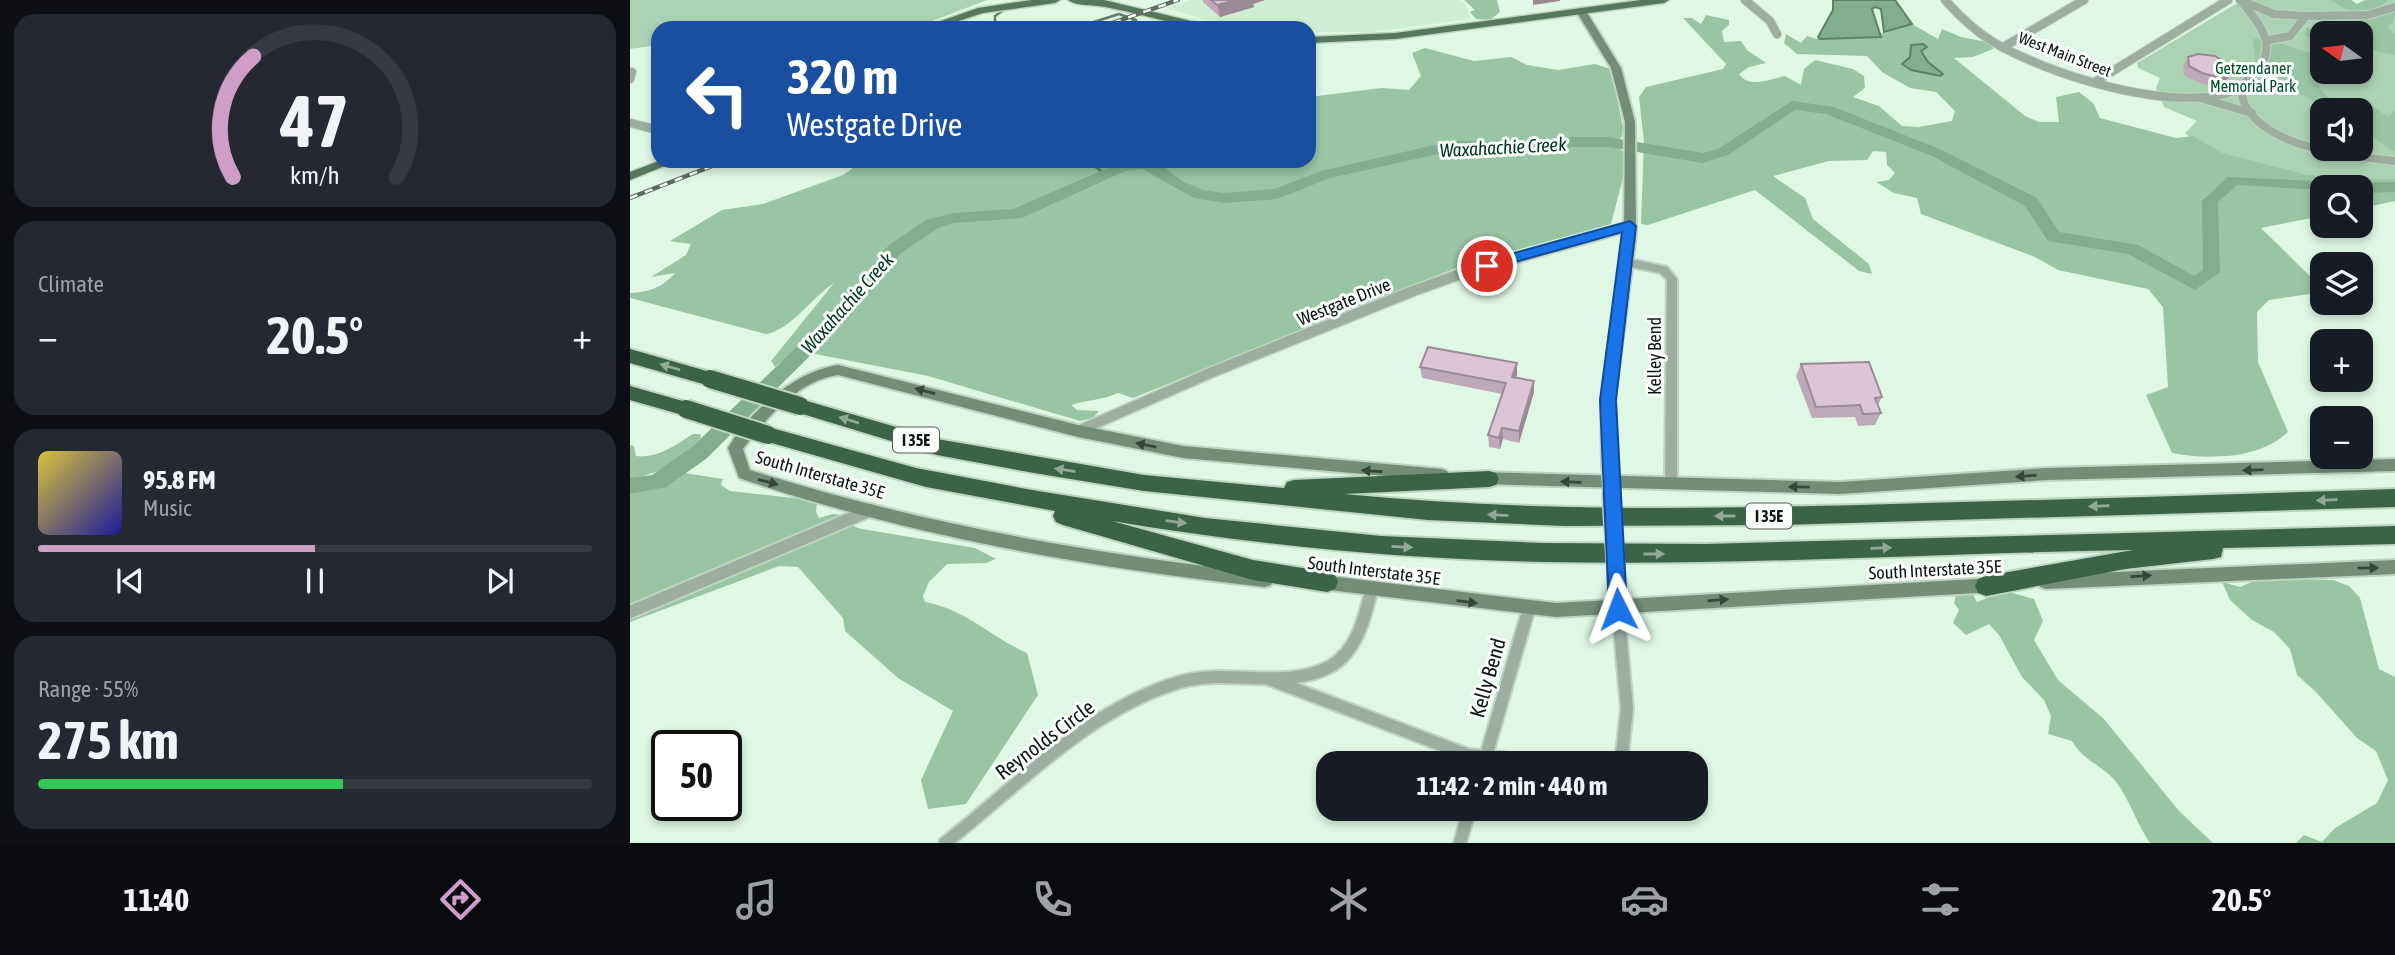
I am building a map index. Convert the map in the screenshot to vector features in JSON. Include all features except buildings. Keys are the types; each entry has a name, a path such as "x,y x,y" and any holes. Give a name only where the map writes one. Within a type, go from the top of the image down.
{"highway":[{"name":"I 35E","path":"630,356 937,447 1144,483 1428,511 1564,517 1782,516 2395,498"},
{"name":"I 35E","path":"630,393 916,476 1051,503 1297,538 1484,551 1696,554 2166,539 2395,535"},
{"path":"916,476 1253,570 1326,582"},
{"path":"1144,483 1178,479 1309,489 1489,479"},
{"path":"1986,586 2125,560 2315,538"}],"main road":[{"path":"948,21 990,8 1055,0"},
{"path":"1073,0 1105,2 1185,21"},
{"path":"1316,40 1395,36 1664,0"},
{"path":"1581,11 1616,68 1629,112 1630,226 1608,400 1609,468 1618,609"},
{"path":"630,168 651,160"},
{"path":"630,176 652,168"},
{"name":"South Interstate 35E","path":"2395,465 2047,474 1853,488 1489,479 1332,468 1183,452 1078,431 891,382 828,370 802,380 735,448 744,474 972,537 1141,567 1279,582 1326,582 1529,608 1618,609 1769,596 2156,575 2395,567"}],"street":[{"path":"1745,0 1770,21 1777,34"},
{"name":"West Main Street","path":"1945,0 1969,25 2005,46 2095,82 2136,92 2190,95"},
{"path":"2005,46 2084,0"},
{"path":"2095,82 2228,0"},
{"path":"2241,0 2261,10 2306,16 2368,15 2395,7"},
{"path":"2190,95 2227,93 2260,69 2267,57 2269,40 2241,0"},
{"path":"2269,40 2290,36 2306,16"},
{"path":"2239,86 2241,100 2252,113 2285,138 2305,146 2395,161"},
{"path":"2190,95 2252,113"},
{"path":"630,123 651,128"},
{"name":"Westgate Drive","path":"1078,431 1222,368 1423,287 1466,272 1630,226"},
{"name":"Kelley Bend","path":"1626,262 1663,270 1672,279 1671,484"},
{"path":"630,612 871,510"},
{"name":"Reynolds Circle","path":"945,843 1085,731 1138,701 1184,681 1227,674 1295,677 1311,675 1347,654 1355,642 1372,588"},
{"name":"Kelly Bend","path":"1487,751 1529,608"},
{"path":"1618,609 1626,711 1624,751"},
{"name":"Reynolds Circle","path":"1260,675 1456,751"},
{"path":"1460,843 1466,821"}],"shaded area":[{"path":"1191,0 1458,0 1465,3 1471,19 1370,32 1316,32 1316,21 1212,21 1166,8"},
{"path":"1464,0 1497,0 1500,12 1490,20 1476,19 1470,12 1475,10"},
{"path":"1833,0 1895,0 1912,24 1884,32 1881,9 1875,7 1872,9 1881,37 1820,39 1818,37 1833,10"},
{"path":"2330,0 2351,0 2357,4 2365,0 2388,0 2375,11 2395,11 2393,23 2387,26 2395,34 2395,55 2373,50 2373,21 2355,21 2357,16"},
{"path":"1706,15 1729,20 1729,25 1722,31 1724,42 1741,41 1747,50 1766,63 1749,67 1739,74 1743,79 1760,82 1785,76 1801,85 1804,69 1815,60 1853,69 1864,76 1865,88 1853,97 1879,106 1902,126 1919,127 1952,121 1955,111 1936,92 1910,88 1882,72 1867,56 1797,54 1784,43 1786,34 1801,43 1807,36 1817,39 1876,38 1884,32 1912,24 1938,39 1942,29 1961,37 1992,43 1993,49 1973,57 1954,58 2025,116 2039,122 2059,122 2056,97 2079,92 2093,103 2100,118 2176,138 2193,136 2222,153 2310,175 2310,218 2261,228 2310,276 2310,294 2269,300 2257,312 2258,362 2288,432 2263,448 2233,455 2218,457 2172,453 2146,395 2168,387 2163,307 2148,289 2058,270 2035,257 1921,214 1917,198 1894,193 1876,182 1889,180 1895,173 1887,165 1886,152 1873,151 1867,160 1829,161 1773,176 1805,198 1813,219 1869,264 1872,274 1859,271 1755,190 1648,225 1641,224 1644,142 1639,97 1646,87 1723,69 1726,64 1683,18 1692,18 1701,24"},
{"path":"2306,28 2310,28 2310,38 2306,36"},
{"path":"2253,39 2271,41 2310,53 2310,84 2318,84 2330,98 2310,99 2290,88 2294,82 2286,81 2256,63"},
{"path":"1923,44 1927,47 1921,51 1928,62 1943,74 1940,76 1911,70 1902,64 1910,57 1911,45"},
{"path":"1425,48 1474,61 1511,57 1527,65 1558,70 1595,64 1611,69 1623,127 1622,137 1613,144 1625,153 1624,174 1611,224 1466,264 1133,398 1118,393 1071,405 1077,410 1099,411 1093,418 1080,421 928,376 815,354 812,349 864,299 873,279 827,325 775,367 771,361 834,283 784,326 766,334 630,298 630,293 655,288 675,273 651,277 686,255 691,244 670,241 722,210 763,204 843,175 853,168 1316,168 1316,96 1382,88 1409,90 1421,76 1412,53"},
{"path":"2373,107 2389,117 2395,110 2395,152 2373,138"},
{"path":"2395,179 2395,201 2373,206 2373,180"},
{"path":"693,434 700,434 701,438 675,465 630,481 630,445 634,446 636,456 651,455 666,450"},
{"path":"684,473 723,479 721,485 730,491 811,500 817,503 816,512 819,518 833,514 848,516 855,527 975,548 996,559 986,563 947,564 929,582 923,596 925,602 966,617 1027,653 1038,695 966,804 928,809 921,780 953,711 898,678 845,631 843,618 798,567 779,566 630,622 630,494 667,483"},
{"path":"2333,580 2349,586 2360,598 2379,669 2395,677 2395,843 2296,843 2304,835 2322,842 2335,828 2377,803 2388,780 2376,751 2357,738 2297,675 2290,649 2274,632 2252,620 2230,600 2222,582 2240,587 2254,581"},
{"path":"2005,591 2034,599 2043,621 2034,640 2058,680 2104,719 2179,811 2213,843 2150,843 2122,790 2112,777 2082,754 2072,741 2048,734 2051,716 2044,700 2022,677 1999,635 1989,624 1966,635 1953,623 1959,610 1954,603 1957,592 1972,593 1977,602"}],"green space":[{"path":"630,0 987,0 932,21 651,21 651,46 630,49"},
{"name":"Getzendaner Memorial Park","path":"2253,0 2338,0 2358,12 2375,0 2395,0 2395,201 2373,206 2373,175 2310,175 2310,210 2217,161 2185,133 2197,121 2164,107 2156,88 2160,78 2138,68 2137,63 2234,5"}],"waterway":[{"path":"995,21 995,16 1005,9"},
{"path":"1097,21 1119,14 1136,20 1134,21"},
{"name":"Waxahachie Creek","path":"1155,168 1177,184 1200,194 1224,198 1277,194 1326,174 1452,146 1545,147 1571,142 1608,142 1703,158 1723,152 1792,105 1829,110 1937,153 2031,202 2054,237 2132,249 2195,284 2212,272 2210,201 2233,180 2310,184"},
{"path":"1097,168 1106,174"},
{"name":"Waxahachie Creek","path":"630,486 659,481 699,453 844,312 895,249 932,224 954,218 1016,214 1120,168"},
{"name":"Waxahachie Creek","path":"2373,188 2395,187"}],"railway":[{"path":"1118,21 1178,0"},
{"path":"630,198 707,168"}],"route":[{"path":"1487,266 1630,226 1608,400 1609,468 1618,609"}]}
